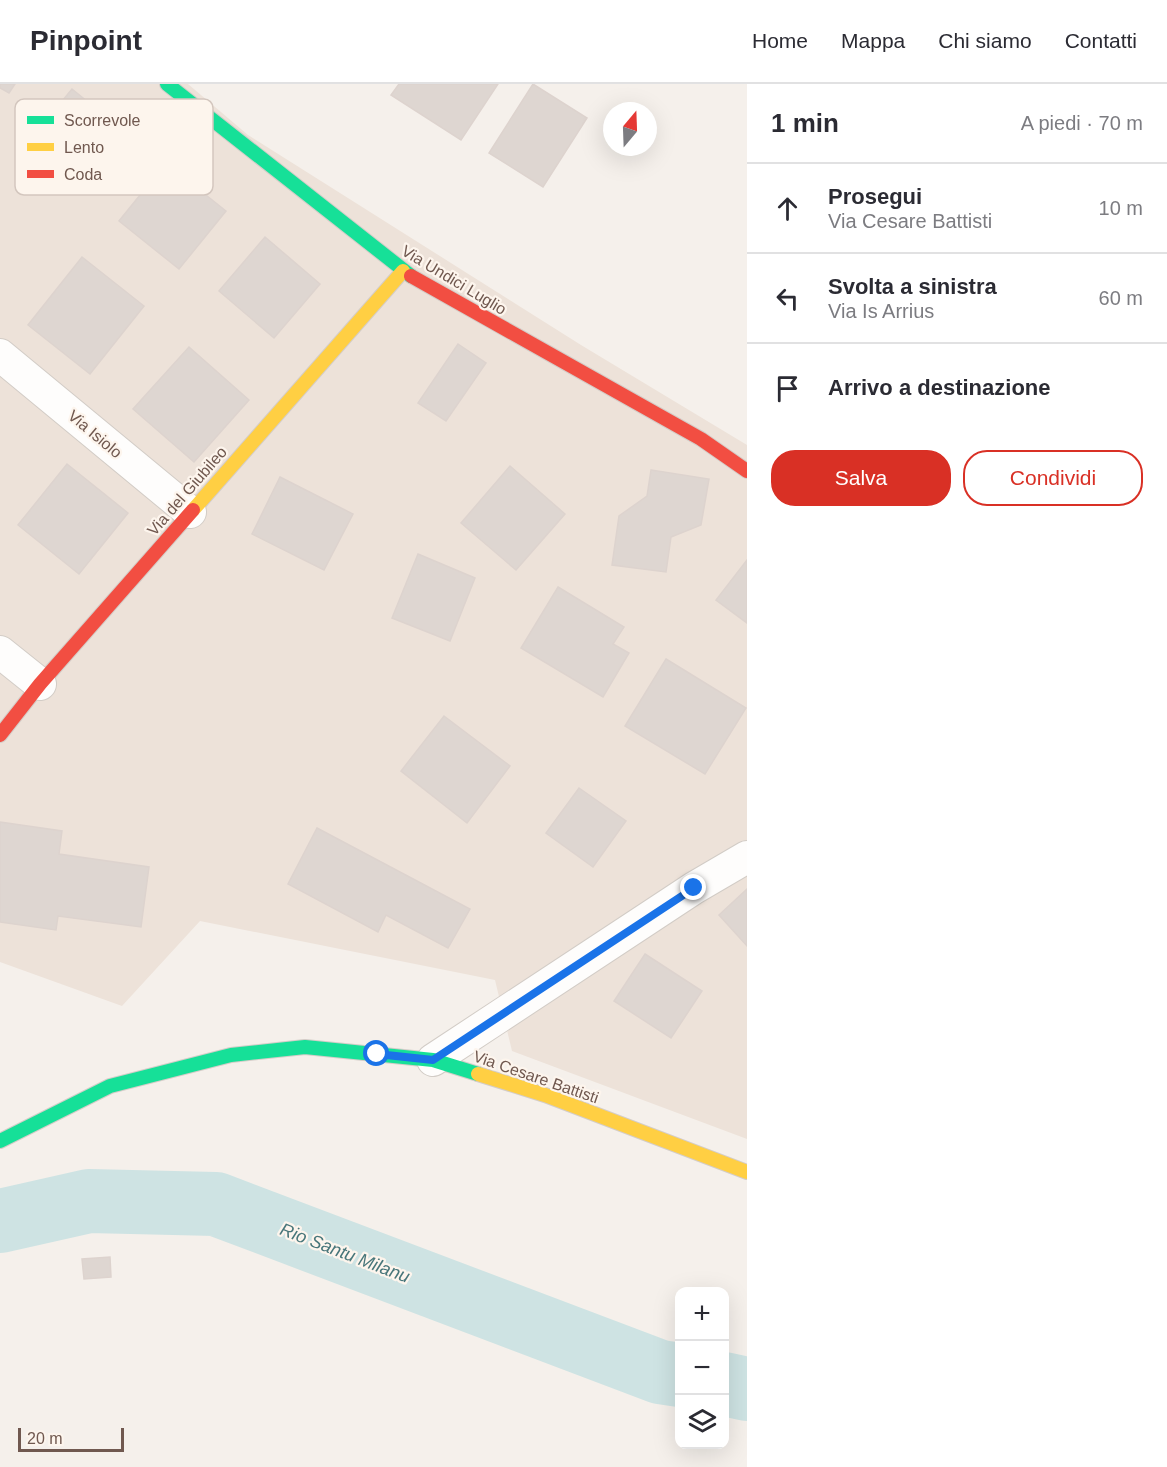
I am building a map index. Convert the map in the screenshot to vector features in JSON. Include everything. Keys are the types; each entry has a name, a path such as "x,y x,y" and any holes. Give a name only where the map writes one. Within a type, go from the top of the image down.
{"street":[{"name":"Via Undici Luglio","path":"167,84 186,99"},
{"name":"Via Undici Luglio","path":"213,120 403,271 701,439 747,471"},
{"name":"Via del Giubileo","path":"0,735 40,684 403,271"},
{"name":"Via Isiolo","path":"0,355 190,512"},
{"path":"0,652 40,684"},
{"path":"433,1060 694,888 747,857"},
{"name":"Via Cesare Battisti","path":"0,1141 110,1086 231,1055 305,1047 433,1060 545,1095 747,1172"}],"shaded area":[{"path":"0,84 188,84 206,99 15,99 15,195 213,195 213,105 248,135 581,345 747,445 747,1139 512,1051 495,980 200,921 122,1006 0,962"}],"building":[{"path":"0,84 15,84 9,93 0,88"},
{"path":"399,84 498,84 461,140 391,95"},
{"path":"533,84 587,118 543,187 489,153"},
{"path":"72,89 84,99 64,99"},
{"path":"140,195 206,195 226,211 179,269 119,221"},
{"path":"265,237 320,284 274,338 219,291"},
{"path":"82,257 144,306 90,374 28,325"},
{"path":"458,344 486,363 446,421 418,403"},
{"path":"189,347 249,400 194,462 133,409"},
{"path":"67,464 128,513 79,574 18,525"},
{"path":"510,466 565,514 516,570 461,523"},
{"path":"651,470 709,479 701,525 671,537 666,572 612,565 619,516 647,496"},
{"path":"280,477 353,514 324,570 252,534"},
{"path":"418,554 475,578 450,641 392,618"},
{"path":"747,560 747,623 716,600"},
{"path":"558,587 624,627 613,644 629,653 603,697 521,648"},
{"path":"666,659 746,708 705,774 625,726"},
{"path":"444,716 510,766 467,823 401,771"},
{"path":"579,788 626,821 593,867 546,833"},
{"path":"0,822 62,831 59,854 149,867 141,927 58,916 56,930 0,922"},
{"path":"317,828 470,909 448,948 386,915 378,932 288,884"},
{"path":"747,889 747,946 719,915"},
{"path":"645,954 702,991 671,1038 614,1001"},
{"path":"110,1257 111,1277 84,1279 82,1259"}],"waterway":[{"name":"Rio Santu Milanu","path":"0,1221 89,1201 216,1204 660,1372 675,1374"},
{"name":"Rio Santu Milanu","path":"729,1385 747,1389"}],"traffic: fast":[{"path":"167,84 186,99"},
{"path":"213,120 411,276"},
{"path":"0,1141 110,1086 231,1055 305,1047 433,1060 478,1074"}],"traffic: slow":[{"path":"193,510 403,271"},
{"path":"478,1074 545,1095 747,1172"}],"traffic: jam":[{"path":"411,276 701,439 747,471"},
{"path":"0,735 40,684 193,510"}],"route":[{"path":"377,1054 433,1060 694,888"}]}
